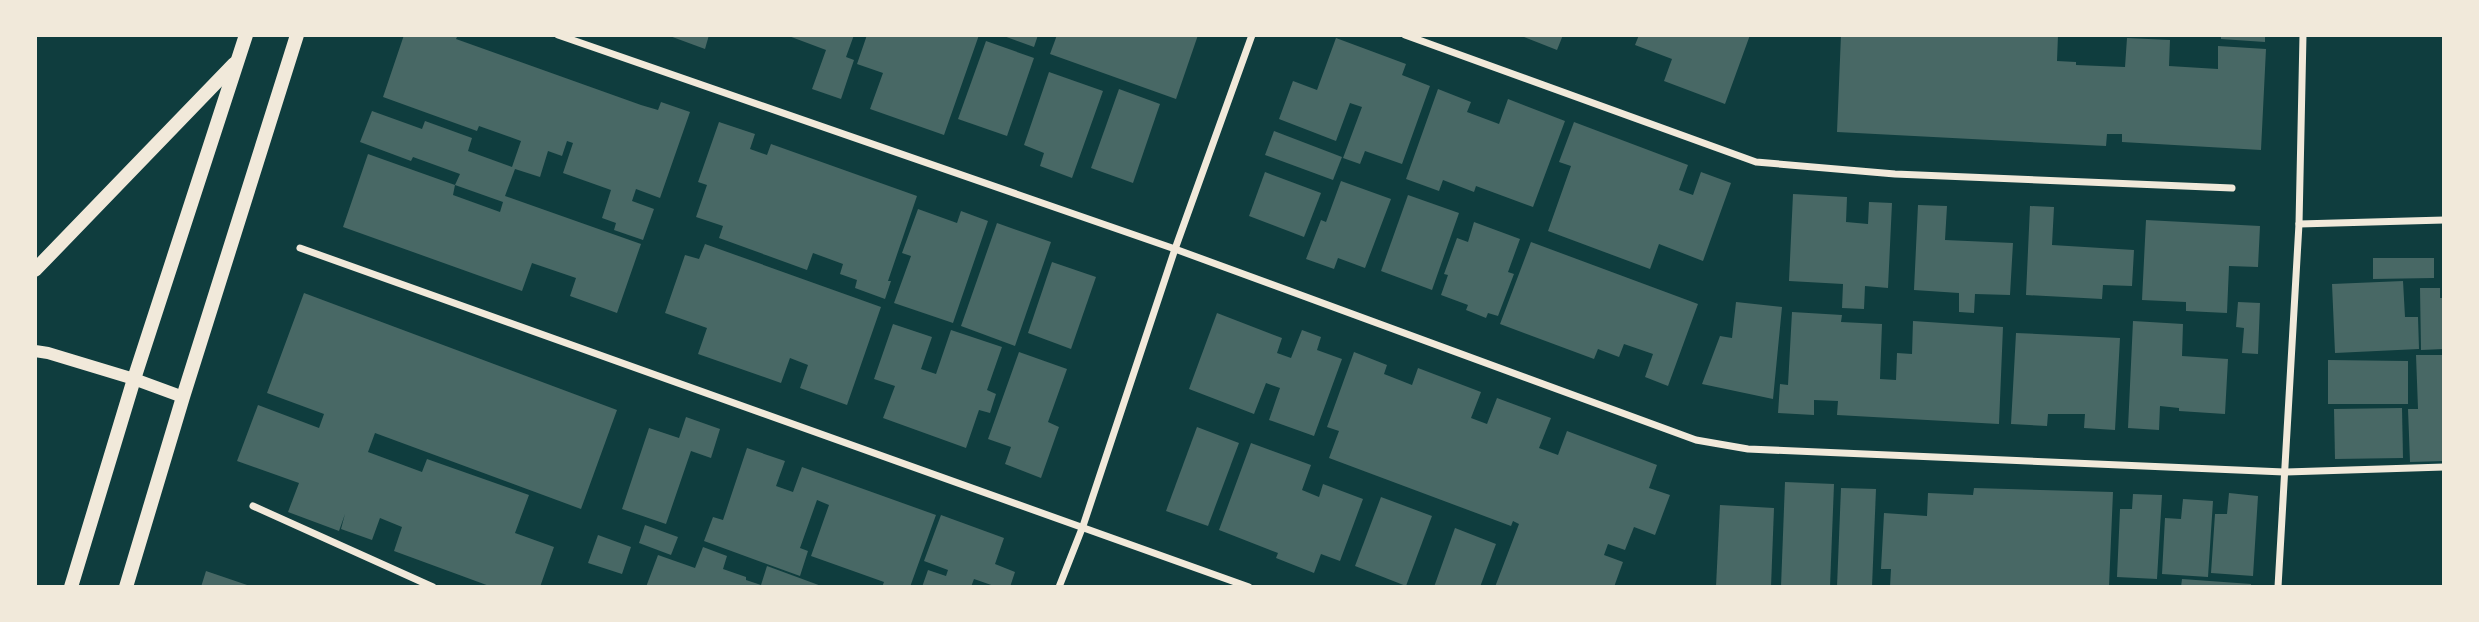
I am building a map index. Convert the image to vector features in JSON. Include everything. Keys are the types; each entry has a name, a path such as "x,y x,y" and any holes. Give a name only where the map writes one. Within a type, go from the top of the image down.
{"main road":[{"path":"71,587 134,379 246,35"},
{"path":"126,587 297,35"},
{"path":"35,270 238,60"}],"street":[{"path":"558,35 1175,249 1696,440 1748,449 2284,472 2444,467"},
{"path":"1059,587 1083,526 1175,249 1252,35"},
{"path":"1405,35 1756,162 1895,174 2232,188"},
{"path":"2278,587 2299,224 2303,35"},
{"path":"2299,224 2444,220"},
{"path":"300,248 1249,587"},
{"path":"35,351 134,379 183,397"},
{"path":"253,506 433,587"}],"building":[{"path":"404,35 458,35 456,39 641,105 658,110 661,102 690,112 660,198 636,189 632,201 654,209 643,240 614,230 616,223 602,218 611,190 563,173 573,143 567,141 562,156 548,151 540,177 515,169 505,196 641,244 617,313 570,296 576,278 532,263 522,291 343,227 368,154 455,185 460,174 413,157 411,161 360,142 372,111 422,129 425,121 472,138 468,151 512,167 521,141 479,126 477,131 383,97","holes":["455,185 503,202 500,212 453,195"]},
{"path":"667,35 709,35 705,49"},
{"path":"786,35 854,35 846,57 854,60 841,99 812,89 826,50"},
{"path":"867,35 979,35 944,135 870,109 883,73 857,64"},
{"path":"1001,35 1038,35 1034,47"},
{"path":"1057,35 1198,35 1176,99 1050,54"},
{"path":"1519,35 1563,35 1557,50"},
{"path":"1639,35 1750,35 1725,104 1664,81 1672,59 1635,45"},
{"path":"1841,35 2058,35 2057,61 2076,62 2076,65 2125,67 2127,38 2170,40 2169,66 2218,69 2218,46 2266,49 2261,150 2122,142 2122,134 2107,134 2106,146 1837,132"},
{"path":"2221,35 2265,35 2265,42 2221,39"},
{"path":"1336,38 1406,64 1402,75 1430,86 1402,164 1365,151 1360,164 1343,158 1362,107 1350,103 1336,141 1279,119 1293,81 1317,90"},
{"path":"986,41 1034,58 1007,136 958,119"},
{"path":"1049,72 1103,91 1072,178 1040,166 1044,153 1024,145"},
{"path":"1119,89 1160,104 1133,183 1091,168"},
{"path":"1438,89 1471,102 1467,112 1499,124 1508,99 1565,121 1533,207 1476,186 1474,192 1443,180 1439,191 1406,179"},
{"path":"719,122 755,134 750,149 767,155 771,144 917,196 888,281 891,281 885,299 855,288 857,280 840,274 843,264 813,253 807,270 719,238 723,226 696,217 707,185 698,182"},
{"path":"1574,122 1688,165 1679,190 1693,195 1701,172 1731,183 1703,261 1659,244 1650,269 1548,231 1571,166 1559,162"},
{"path":"1274,131 1342,157 1333,180 1265,155"},
{"path":"1265,172 1321,193 1304,237 1249,216"},
{"path":"1341,181 1391,199 1365,268 1338,258 1334,269 1306,259 1321,220 1326,222"},
{"path":"1793,194 1847,197 1846,222 1868,224 1869,202 1892,203 1888,288 1865,286 1864,309 1842,308 1843,284 1789,281"},
{"path":"1408,195 1459,213 1432,290 1381,271"},
{"path":"1918,205 1947,206 1945,240 2013,243 2010,295 1975,294 1974,313 1959,312 1959,293 1914,290"},
{"path":"2030,206 2054,207 2052,245 2134,250 2132,286 2103,285 2102,299 2026,295"},
{"path":"918,209 957,223 961,211 988,221 953,323 894,303 911,256 902,253"},
{"path":"2146,220 2260,226 2258,267 2229,266 2227,313 2186,311 2186,302 2142,300"},
{"path":"1474,222 1520,239 1508,272 1514,274 1498,316 1488,313 1486,318 1466,310 1468,305 1441,295 1448,275 1444,274 1457,238 1468,242"},
{"path":"997,223 1051,242 1015,346 961,326"},
{"path":"1531,242 1698,304 1668,386 1645,377 1653,354 1624,344 1619,357 1598,349 1594,359 1500,324"},
{"path":"705,244 881,307 847,405 800,388 808,365 790,358 781,383 698,354 707,328 665,313 685,255 699,259"},
{"path":"2373,258 2434,258 2434,278 2373,279"},
{"path":"1052,262 1096,277 1071,349 1028,333"},
{"path":"2403,281 2405,317 2418,317 2419,349 2335,353 2332,284"},
{"path":"2420,288 2440,288 2440,298 2444,298 2444,349 2421,350"},
{"path":"304,293 617,410 581,509 375,433 368,452 422,472 427,459 529,495 515,533 554,547 540,587 492,587 394,551 402,527 380,518 372,540 341,529 345,514 339,531 288,512 299,483 237,461 258,405 319,428 324,414 267,393"},
{"path":"1736,302 1782,307 1773,399 1702,384 1720,336 1732,338"},
{"path":"2238,302 2260,303 2258,354 2242,353 2244,328 2236,327"},
{"path":"1792,312 1842,315 1841,322 1882,324 1880,379 1896,380 1897,353 1912,354 1913,321 2003,327 1999,424 1837,415 1838,401 1814,400 1814,415 1778,413 1780,384 1788,385"},
{"path":"1217,313 1282,338 1277,353 1291,358 1302,330 1321,337 1317,350 1342,359 1314,436 1269,420 1280,388 1266,383 1254,414 1189,389"},
{"path":"2133,321 2183,324 2182,356 2228,359 2225,414 2179,411 2179,408 2160,406 2159,430 2128,428"},
{"path":"893,324 932,337 921,369 936,374 951,330 1002,347 987,390 996,394 990,413 979,410 966,448 883,418 895,386 874,379"},
{"path":"2016,333 2120,338 2115,430 2084,428 2085,414 2048,414 2047,426 2011,424"},
{"path":"1019,352 1067,369 1048,422 1059,427 1041,478 1005,464 1011,447 988,439"},
{"path":"1354,352 1387,365 1384,374 1412,385 1418,368 1481,392 1471,418 1487,424 1497,398 1551,418 1539,448 1558,455 1567,431 1657,465 1649,488 1670,495 1655,535 1634,527 1625,550 1608,544 1604,555 1623,562 1614,587 1495,587 1519,524 1513,521 1511,526 1329,458 1339,431 1327,427"},
{"path":"2416,355 2444,355 2444,461 2410,462 2408,409 2418,409"},
{"path":"2328,360 2408,361 2408,404 2328,404"},
{"path":"2402,408 2403,458 2335,459 2334,409"},
{"path":"686,417 720,429 711,458 691,451 666,524 622,509 649,428 679,438"},
{"path":"1197,427 1239,443 1208,526 1166,511"},
{"path":"1251,443 1311,465 1302,490 1319,497 1323,484 1363,499 1340,561 1321,554 1314,573 1276,558 1278,553 1219,530"},
{"path":"747,448 785,461 776,486 793,492 802,467 936,515 910,587 882,587 884,582 811,556 829,505 817,500 800,548 808,551 800,576 704,541 713,517 723,520"},
{"path":"1785,482 1834,484 1830,587 1781,587"},
{"path":"1841,488 1876,489 1872,587 1837,587"},
{"path":"1974,488 2113,492 2109,587 1890,587 1891,569 1881,569 1884,513 1927,516 1928,493 1973,495"},
{"path":"2229,493 2258,496 2253,576 2211,573 2215,514 2227,514"},
{"path":"2133,494 2162,495 2157,579 2117,577 2120,509 2132,509"},
{"path":"1381,497 1432,516 1406,586 1355,566"},
{"path":"2183,499 2213,501 2208,577 2162,574 2165,518 2181,519"},
{"path":"1720,505 1774,508 1771,587 1716,587"},
{"path":"941,515 1004,538 995,564 1015,572 1010,587 997,587 974,579 971,587 922,587 928,570 946,576 948,570 924,561"},
{"path":"645,525 678,537 671,555 639,543"},
{"path":"1455,528 1496,544 1480,587 1434,587"},
{"path":"598,535 631,547 622,574 588,563"},
{"path":"703,547 727,556 723,569 761,585 767,566 824,587 646,587 658,555 695,568"},
{"path":"206,571 253,587 201,587"},
{"path":"2182,579 2251,584 2251,587 2181,587"}]}
